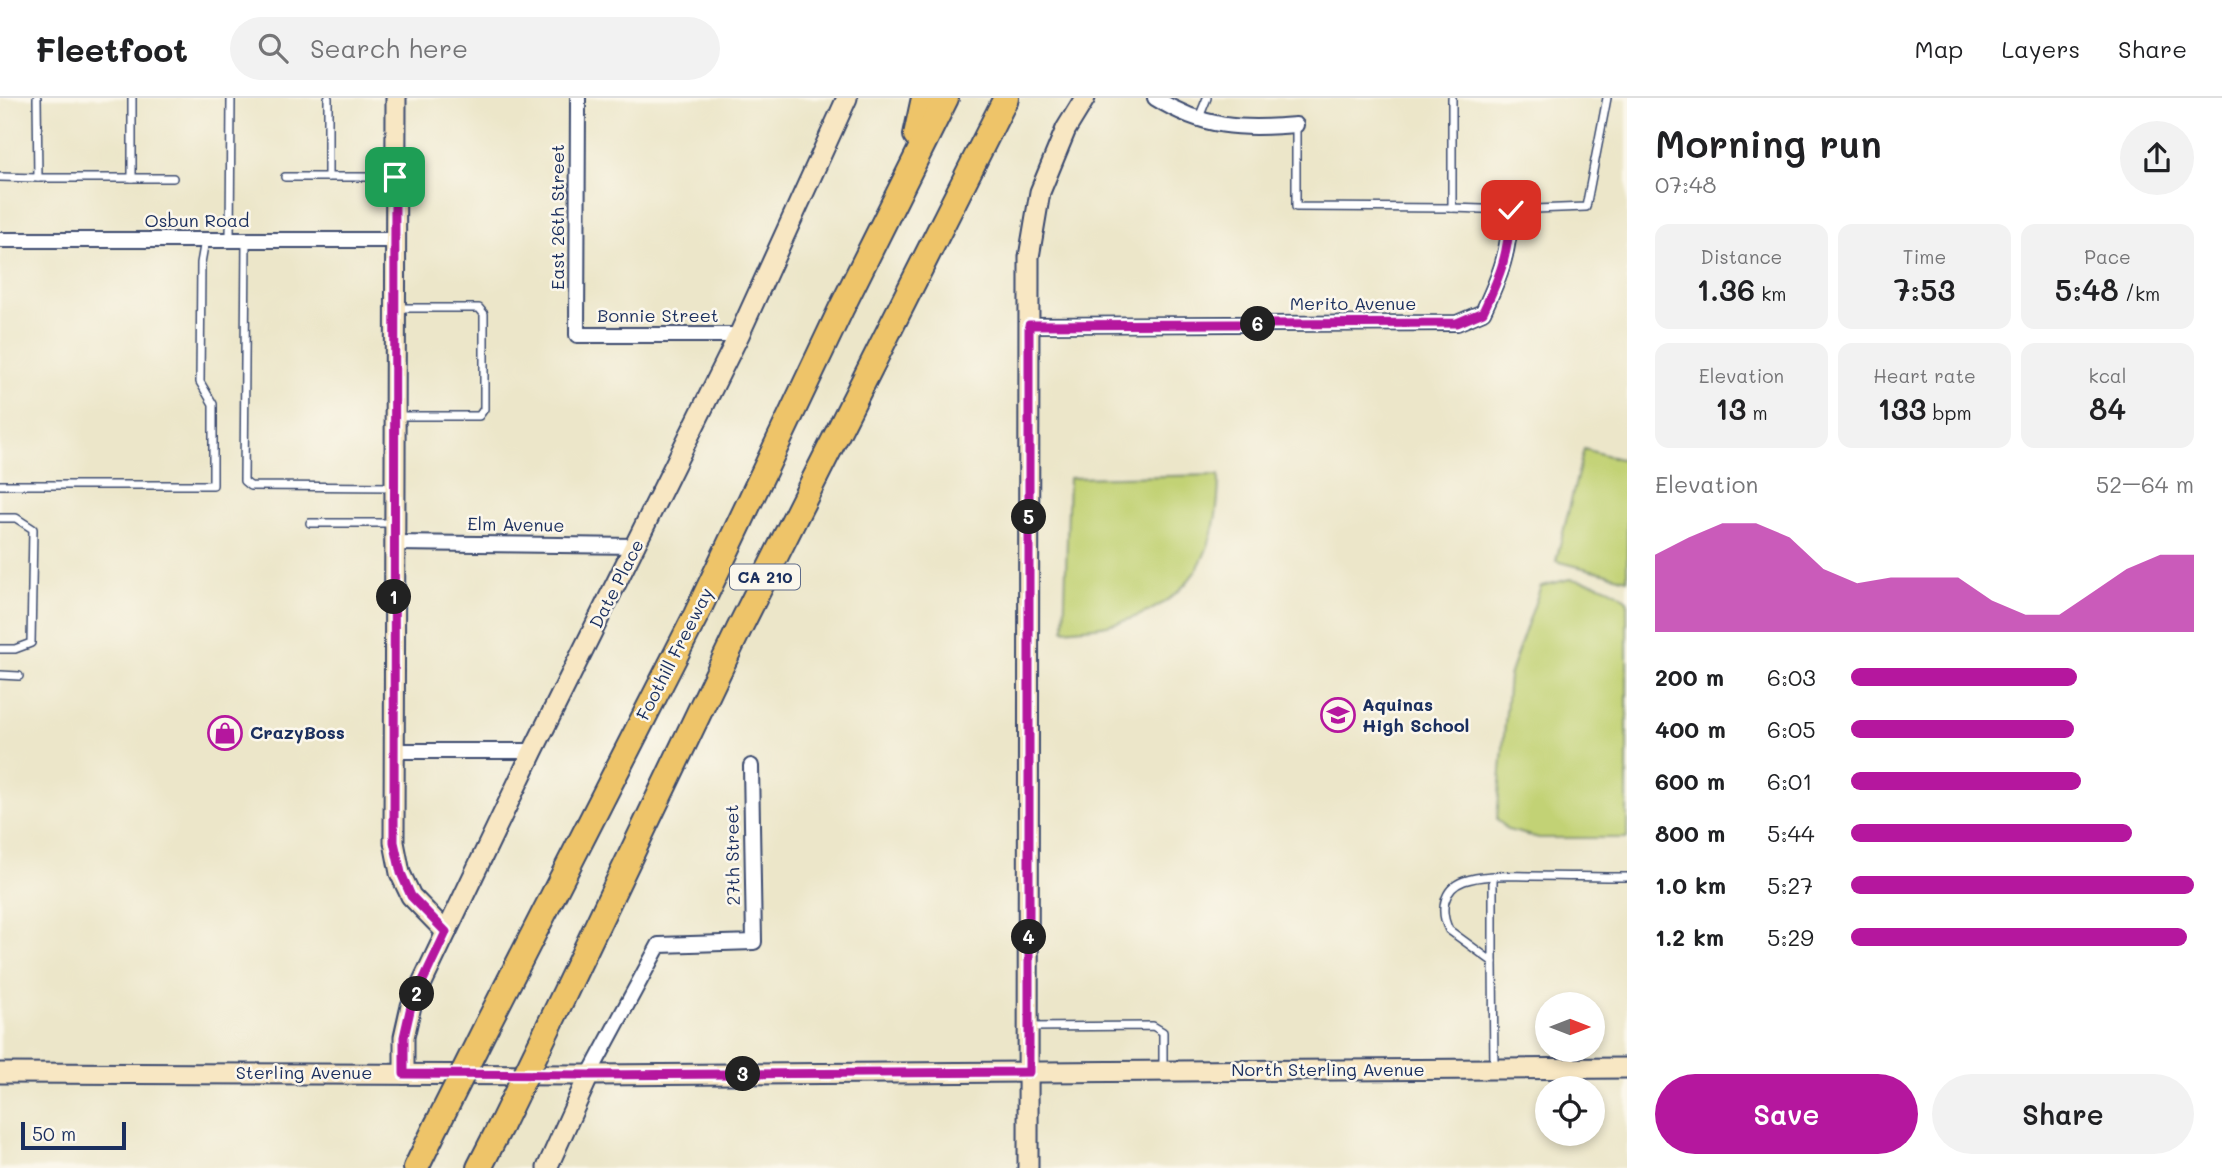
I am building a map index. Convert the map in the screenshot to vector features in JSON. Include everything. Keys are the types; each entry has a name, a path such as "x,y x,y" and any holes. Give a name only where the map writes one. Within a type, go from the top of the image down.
{"highway":[{"path":"908,173 925,98"},
{"name":"Foothill Freeway","path":"415,1168 696,615 946,98"},
{"name":"CA 210","path":"479,1168 739,629 1006,98"},
{"path":"990,134 1022,98"}],"street":[{"path":"396,98 394,842 401,873 411,896 446,932"},
{"name":"East 26th Street","path":"577,335 578,98"},
{"name":"Date Place","path":"404,1074 404,1037 411,1006 533,751 739,335 848,98"},
{"path":"1028,1168 1029,257 1040,192 1066,129 1085,98"},
{"path":"1155,98 1176,112 1228,127 1256,129 1296,125"},
{"name":"Merito Avenue","path":"1029,325 1457,323 1483,312 1501,274 1509,239 1511,210"},
{"name":"Osbun Road","path":"0,240 395,240"},
{"name":"Bonnie Street","path":"577,335 739,335"},
{"name":"Elm Avenue","path":"395,533 636,546"},
{"path":"394,751 533,751"},
{"name":"27th Street","path":"589,1075 659,945 754,943 751,766"},
{"name":"North Sterling Avenue","path":"1029,1072 1627,1068"},
{"name":"Sterling Avenue","path":"0,1073 589,1075 1029,1072"},
{"path":"547,1168 589,1075"}],"lane":[{"path":"37,98 38,178"},
{"path":"132,98 132,178"},
{"path":"230,240 231,98"},
{"path":"328,98 328,177"},
{"path":"1198,120 1207,98"},
{"path":"1452,98 1452,208"},
{"path":"1296,125 1296,207 1511,210 1586,207 1607,98"},
{"path":"0,177 173,178"},
{"path":"285,177 395,177"},
{"path":"0,485 213,485 214,404 200,382 201,264 205,240"},
{"path":"246,240 244,481 250,486 395,487"},
{"path":"394,307 479,308 484,314 484,409 479,416 395,416"},
{"path":"0,518 16,517 33,529 32,643 15,649 0,649"},
{"path":"310,523 395,533"},
{"path":"0,676 19,676"},
{"path":"1493,962 1449,930 1443,906 1450,890 1459,883 1493,877 1627,877"},
{"path":"1493,877 1494,1069"},
{"path":"1029,1027 1153,1026 1163,1032 1163,1071"}],"green space":[{"path":"1584,449 1627,461 1627,579 1556,561"},
{"path":"1219,475 1218,504 1205,553 1194,574 1178,591 1159,606 1135,617 1102,626 1064,630 1069,478"},
{"path":"1570,579 1600,585 1627,600 1627,838 1539,838 1508,830 1497,819 1509,676 1541,586"}],"place":[{"name":"Aquinas High School","path":"1338,715"},
{"name":"CrazyBoss","path":"225,733"}],"route":[{"path":"395,177 394,842 401,873 411,896 446,932 411,1006 404,1037 404,1074 1029,1072 1029,325 1457,323 1483,312 1501,274 1509,239 1511,210"}]}
